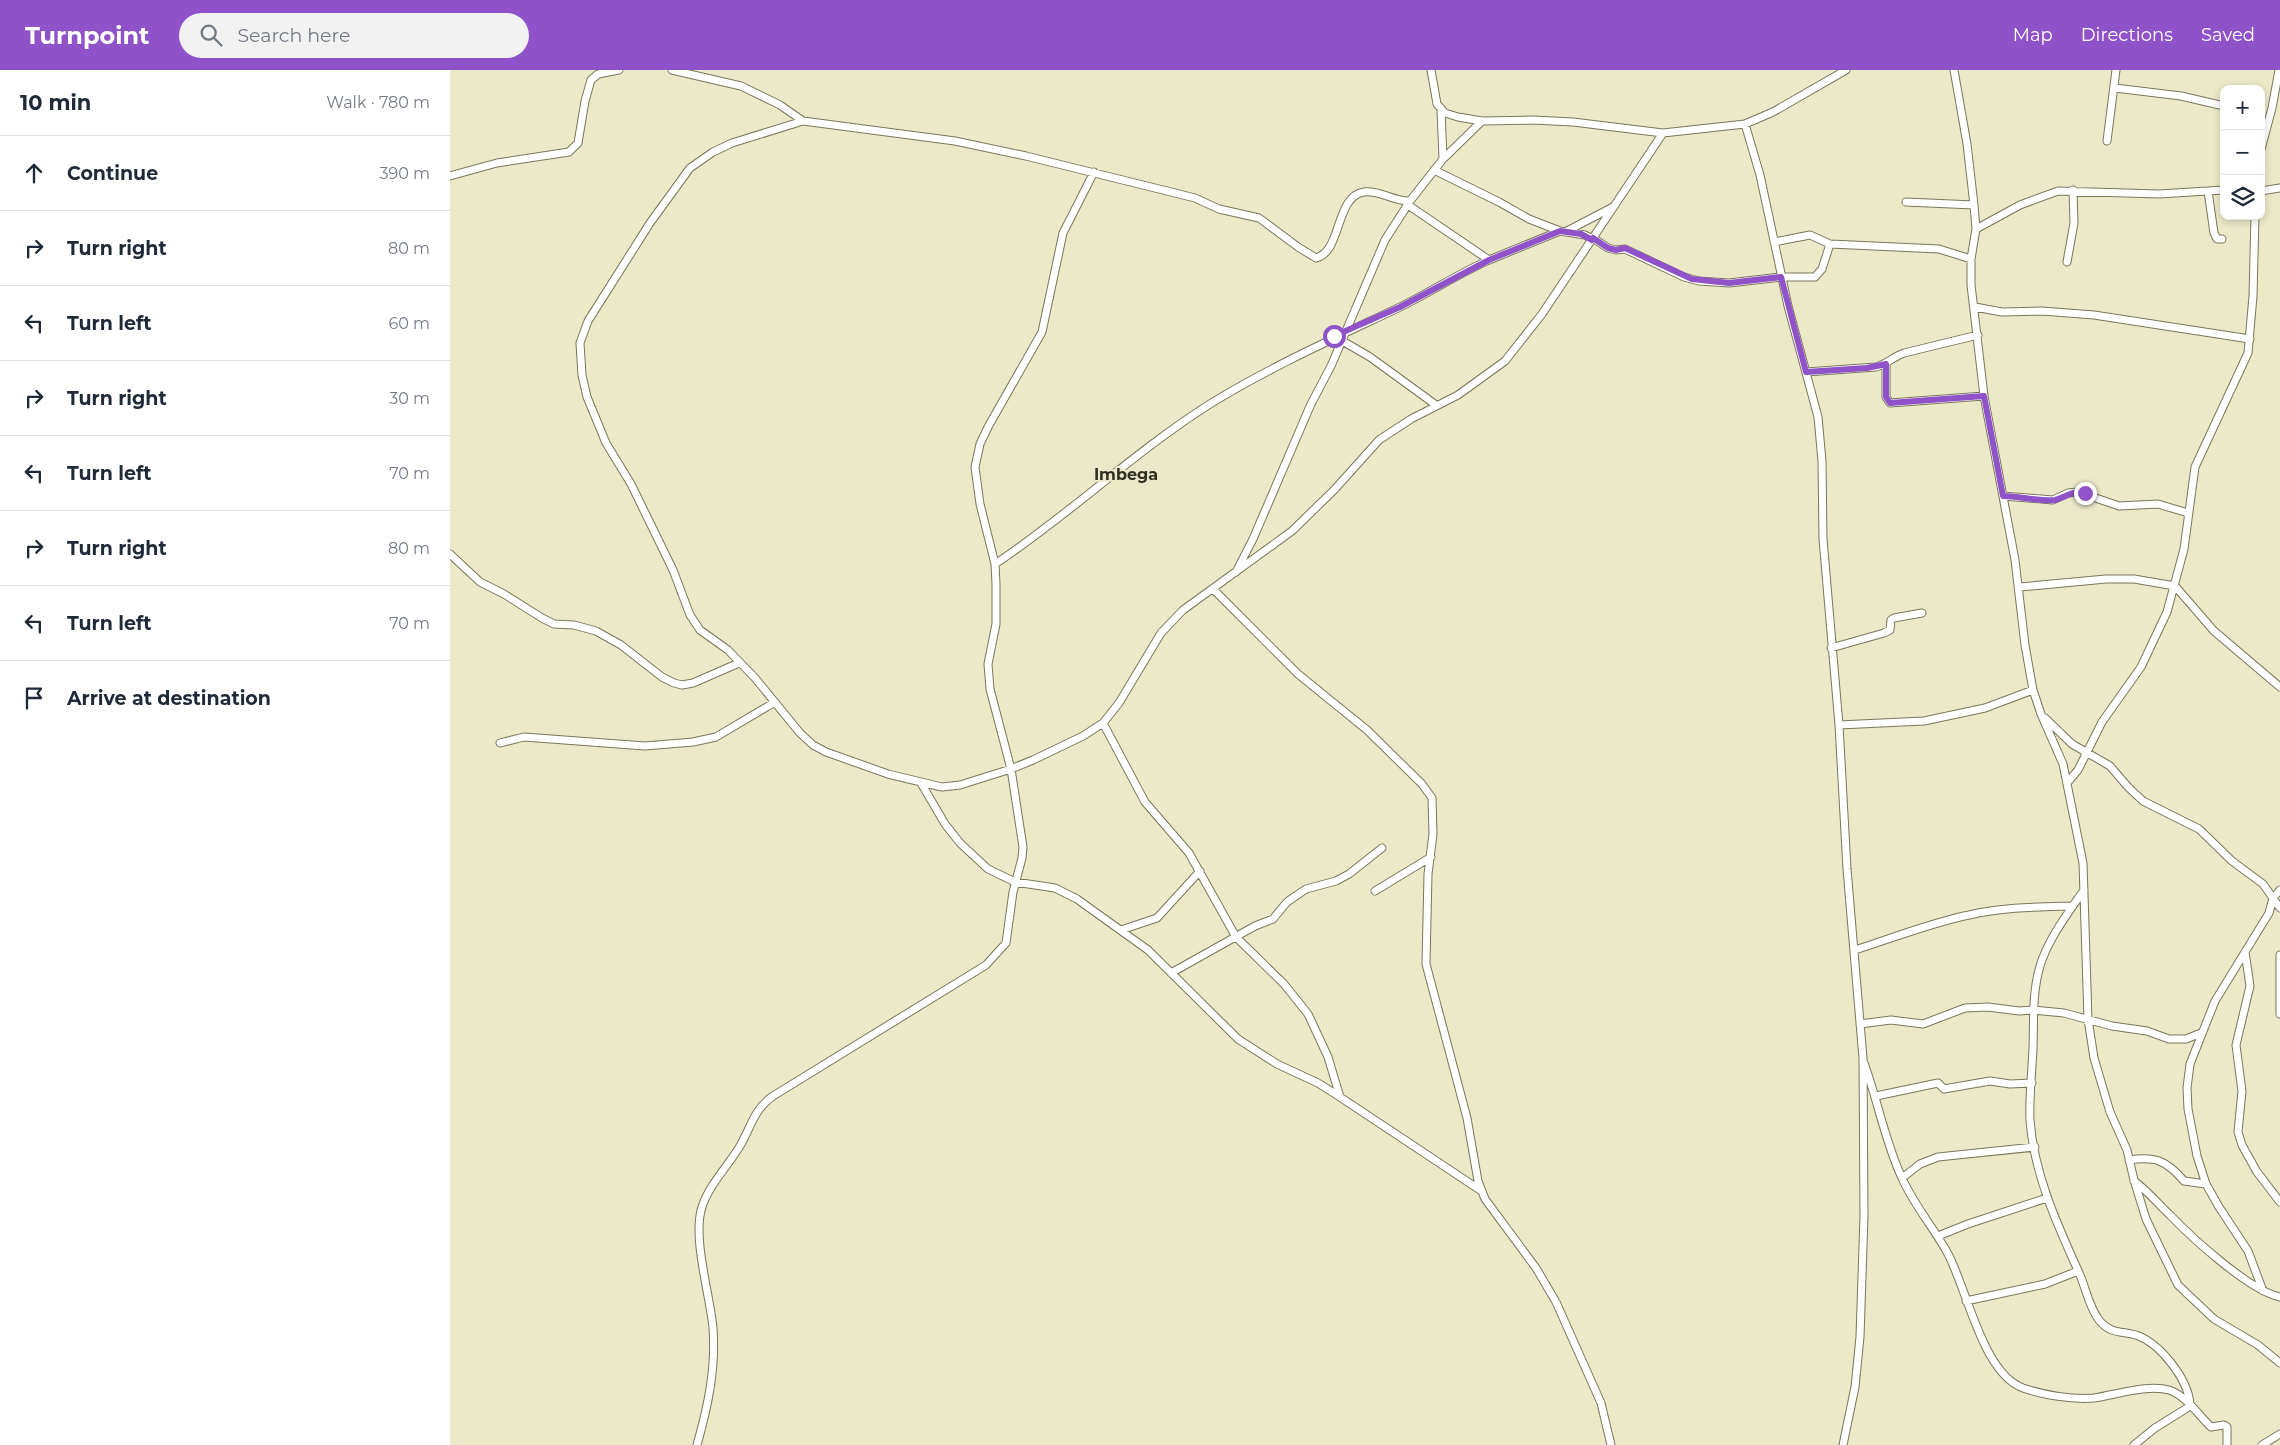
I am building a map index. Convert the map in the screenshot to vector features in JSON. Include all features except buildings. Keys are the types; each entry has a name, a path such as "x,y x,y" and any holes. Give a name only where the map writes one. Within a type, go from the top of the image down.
{"street":[{"path":"450,176 497,164 569,152 578,143 585,101 591,80 598,74 619,70"},
{"path":"672,70 731,83 749,89 803,121 955,141 1094,172 1195,198 1219,209 1259,218 1302,251 1316,258 1323,255 1328,249 1344,210 1355,196 1367,191 1409,203 1489,260"},
{"path":"1432,70 1435,97 1441,110 1443,159"},
{"path":"1441,110 1458,117 1482,121 1554,121 1663,134 1745,124 1780,108 1846,70"},
{"path":"1954,70 1967,144 1974,205 1976,229 1971,258 1971,285 1984,396 2020,587 2025,645 2033,690 2059,756 2067,783 2083,863 2088,1019 2094,1058 2110,1112 2127,1150 2146,1219 2178,1285 2214,1319 2258,1345 2280,1362"},
{"path":"2107,141 2116,70"},
{"path":"2265,122 2279,70"},
{"path":"2114,88 2181,96 2220,105"},
{"path":"803,121 732,143 713,152 690,168 650,223 583,330 580,343 582,375 596,421 606,443 631,484 673,570 690,615 700,630 724,646 806,739 826,752 888,774 921,783 942,786 960,785 1011,769 1062,746 1103,723 1119,703 1161,633 1183,610 1292,531 1335,489 1379,440 1397,427 1458,395 1481,380 1510,356 1542,314 1663,134"},
{"path":"1234,574 1253,539 1284,464 1341,341 1384,240 1409,203 1443,159 1482,121"},
{"path":"1745,124 1760,175 1781,277 1818,417 1821,438 1823,539 1839,725 1847,869 1863,1058 1864,1216 1860,1337 1855,1387 1843,1445"},
{"path":"1434,170 1499,202 1528,219 1562,231 1581,234 1608,248 1616,250 1625,248 1692,279 1729,283 1781,277 1810,278 1818,276 1830,244"},
{"path":"697,1445 708,1407 714,1362 711,1313 699,1229 702,1208 707,1195 733,1158 754,1116 764,1102 879,1029 986,965 995,958 1006,943 1015,882 1023,847 1011,769 988,677 996,624 994,564 976,479 977,454 988,427 1042,332 1062,233 1094,172"},
{"path":"2265,190 2280,188"},
{"path":"1976,229 2037,197 2058,190 2159,194 2220,190"},
{"path":"2068,262 2074,223 2074,190"},
{"path":"2208,191 2214,233 2217,239 2222,239"},
{"path":"1906,202 1974,205"},
{"path":"994,564 1035,536 1128,463 1200,411 1334,336 1400,307 1489,260 1562,231 1615,206"},
{"path":"2067,783 2078,770 2102,722 2132,681 2167,612 2184,549 2195,468 2245,362 2250,340 2255,220"},
{"path":"1774,242 1810,236 1830,244 1939,249 1971,258"},
{"path":"1975,307 2002,312 2042,311 2086,314 2250,340"},
{"path":"1806,372 1867,368 1886,364 1895,356 1978,335"},
{"path":"1334,336 1370,356 1436,405"},
{"path":"1886,364 1886,397 1890,403 1984,396"},
{"path":"2003,496 2022,496 2053,500 2068,493 2078,492 2113,504 2124,506 2158,504 2188,513"},
{"path":"450,554 480,582 504,594 542,618 554,624 574,625 596,630 621,645 674,684 693,683 739,662"},
{"path":"2020,587 2106,579 2134,579 2175,586 2214,632 2280,687"},
{"path":"1213,589 1298,674 1367,730 1422,784 1432,798 1426,970 1467,1118 1480,1190"},
{"path":"1831,648 1884,633 1890,630 1891,620 1894,618 1922,613"},
{"path":"1839,725 1924,721 1985,708 2033,690"},
{"path":"500,743 524,737 645,746 693,742 720,734 775,702"},
{"path":"2041,714 2072,744 2110,766 2143,801 2199,829 2232,861 2255,877 2280,908"},
{"path":"1103,723 1145,802 1189,853 1236,937 1284,984 1308,1014 1328,1057 1340,1097"},
{"path":"921,783 935,810 960,843 988,869 1015,882 1055,888 1066,893 1122,930 1148,950 1238,1039 1277,1064 1318,1083 1480,1190 1549,1289 1601,1403 1610,1445"},
{"path":"1171,973 1255,926 1273,919 1287,902 1306,889 1330,883 1349,874 1382,848"},
{"path":"1375,891 1431,857"},
{"path":"1122,930 1157,918 1200,871"},
{"path":"2084,890 2044,954 2040,966 2033,1010 2030,1120 2035,1147 2047,1198 2092,1308 2111,1331 2135,1335 2145,1339 2164,1355 2178,1374 2190,1404"},
{"path":"2263,1291 2248,1251 2218,1207 2206,1184 2197,1156 2187,1099 2190,1066 2201,1034 2220,992 2271,910 2273,897 2280,890"},
{"path":"1855,950 1922,927 1970,914 2004,909 2073,906"},
{"path":"2245,952 2250,986 2236,1045 2242,1092 2238,1132 2242,1145 2257,1172 2280,1202"},
{"path":"2280,955 2280,1014"},
{"path":"1860,1024 1891,1020 1923,1024 1957,1010 1977,1007 2019,1011 2055,1011 2112,1026 2139,1030 2169,1039 2186,1039 2201,1034"},
{"path":"1863,1058 1888,1140 1902,1178 1938,1236 1956,1270 1966,1301 1993,1360 2010,1382 2023,1388 2065,1397 2091,1398 2163,1389 2175,1393 2190,1404 2211,1427 2224,1426 2228,1428 2228,1445"},
{"path":"1876,1096 1937,1083 1942,1089 1990,1081 2032,1083"},
{"path":"1902,1178 1920,1164 1938,1157 2035,1147"},
{"path":"2129,1160 2157,1160 2173,1168 2184,1181 2206,1184"},
{"path":"2134,1180 2146,1189 2180,1226 2234,1273 2263,1291 2280,1297"},
{"path":"1938,1236 2047,1198"},
{"path":"1966,1301 2028,1289 2078,1271"},
{"path":"2134,1445 2190,1404"},
{"path":"2262,1445 2280,1434"}],"district":[{"name":"Imbega","path":"1126,474"}],"route":[{"path":"1334,336 1400,307 1489,260 1560,231 1581,234 1592,240 1593,238 1608,248 1631,250 1684,277 1692,279 1729,283 1781,277 1806,372 1850,370 1886,364 1886,397 1890,403 1984,396 1996,468 2003,496 2022,496 2053,500 2068,493 2085,493"}]}
